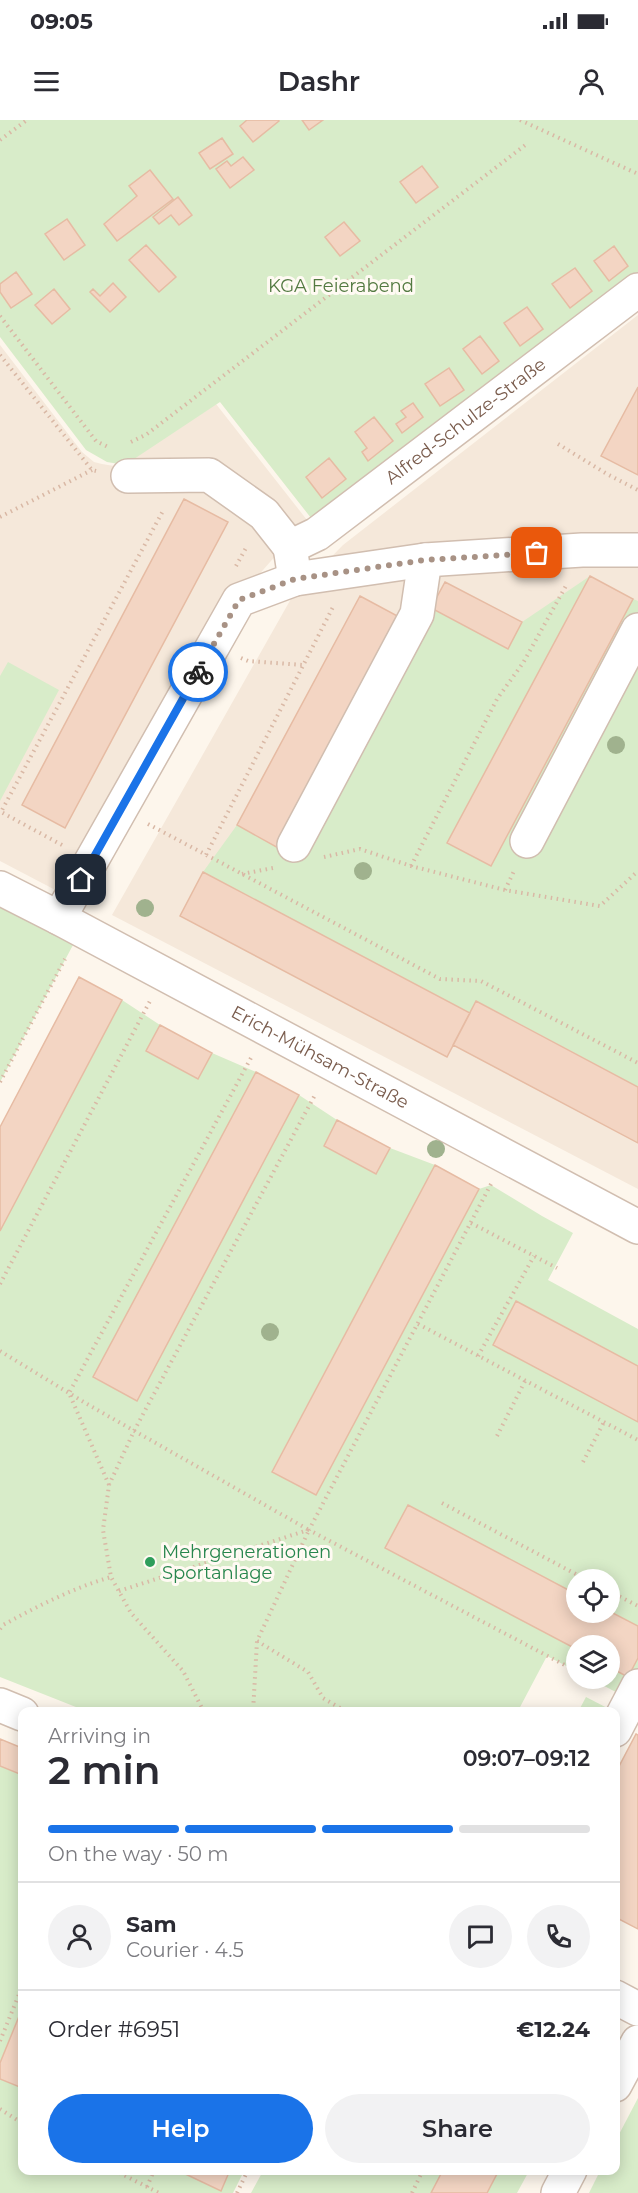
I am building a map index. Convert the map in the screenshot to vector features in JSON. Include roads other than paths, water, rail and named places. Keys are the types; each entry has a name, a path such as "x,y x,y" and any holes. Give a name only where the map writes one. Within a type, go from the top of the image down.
{"street":[{"name":"Alfred-Schulze-Straße","path":"70,924 92,861 239,600 293,563 317,534 638,290"},
{"path":"121,463 182,474 209,475 264,514 293,563"},
{"name":"Alfred-Schulze-Straße","path":"293,563 351,570 425,560 582,550 638,550"},
{"path":"297,857 417,614 425,560"},
{"path":"527,841 638,630"},
{"name":"Erich-Mühsam-Straße","path":"0,888 638,1227"},
{"path":"620,1720 638,1686"},
{"path":"0,1705 18,1712"},
{"path":"620,1999 638,2008"},
{"path":"620,2076 638,2042"},
{"path":"558,2193 567,2175"}],"place":[{"name":"Mehrgenerationen Sportanlage","path":"150,1562"}],"park label":[{"name":"KGA Feierabend","path":"341,286"}]}
